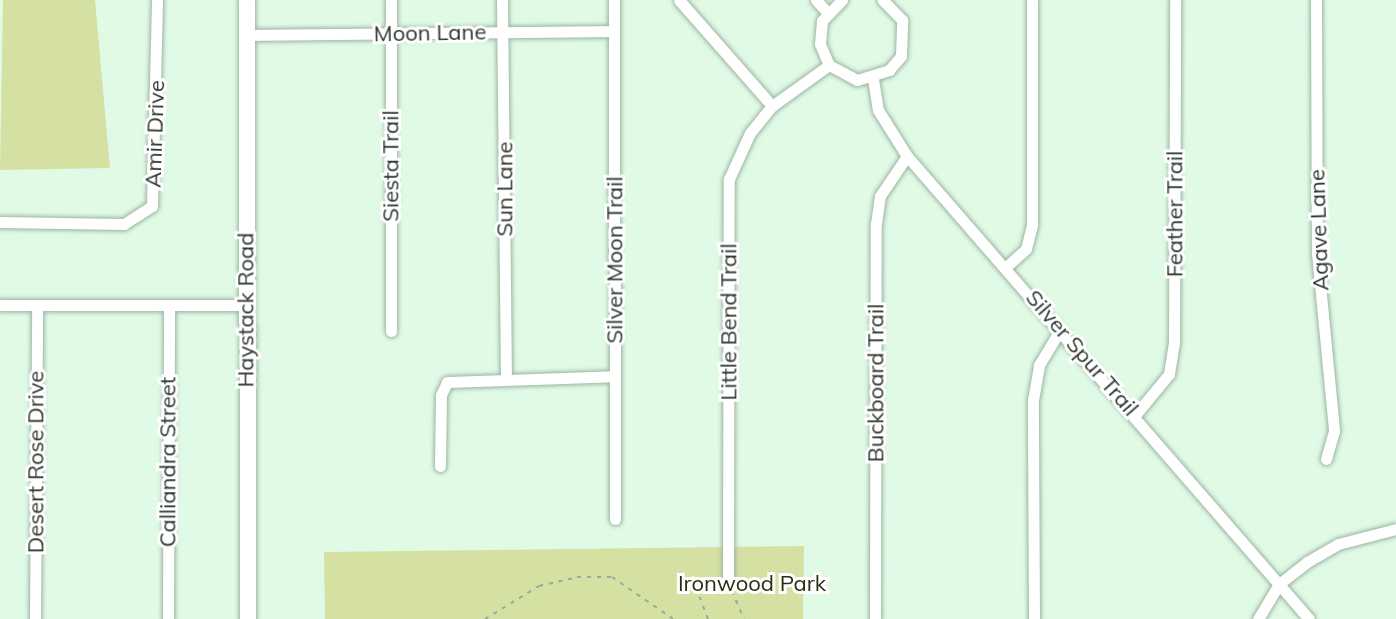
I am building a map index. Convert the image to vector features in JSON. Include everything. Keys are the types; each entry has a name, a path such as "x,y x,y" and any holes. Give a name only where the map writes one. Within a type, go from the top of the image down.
{"street":[{"name":"Amir Drive","path":"0,222 124,224 152,206 157,0"},
{"name":"Haystack Road","path":"247,0 245,305 248,619"},
{"name":"Siesta Trail","path":"391,0 391,331"},
{"name":"Sun Lane","path":"502,0 506,379"},
{"name":"Silver Moon Trail","path":"614,0 615,519"},
{"path":"679,0 772,106"},
{"path":"816,0 827,12"},
{"path":"841,0 827,12 820,44 829,65 857,80 873,79 895,63 905,38 902,20 883,0"},
{"path":"1007,266 1026,249 1032,225 1032,0"},
{"name":"Feather Trail","path":"1136,414 1169,374 1174,341 1175,0"},
{"name":"Agave Lane","path":"1316,0 1317,253 1334,431 1326,459"},
{"name":"Moon Lane","path":"247,35 614,31"},
{"name":"Little Bend Trail","path":"728,580 729,179 750,133 772,106 829,65"},
{"name":"Silver Spur Trail","path":"873,79 878,110 907,156 1007,266 1059,332 1136,414 1309,619"},
{"name":"Buckboard Trail","path":"875,619 876,224 880,196 907,156"},
{"path":"0,305 245,305"},
{"name":"Calliandra Street","path":"168,619 169,305"},
{"name":"Desert Rose Drive","path":"35,619 37,306"},
{"path":"1034,619 1033,400 1039,365 1059,332"},
{"path":"440,466 441,395 447,382 615,376"},
{"path":"1258,619 1279,584 1338,544 1396,529"}],"path":[{"path":"485,619 539,586 577,577 612,577 673,619"},
{"path":"708,619 697,590 728,580 744,619"}],"green space":[{"path":"3,0 95,0 110,168 0,170"},
{"name":"Ironwood Park","path":"804,546 803,619 325,619 324,552"}]}
